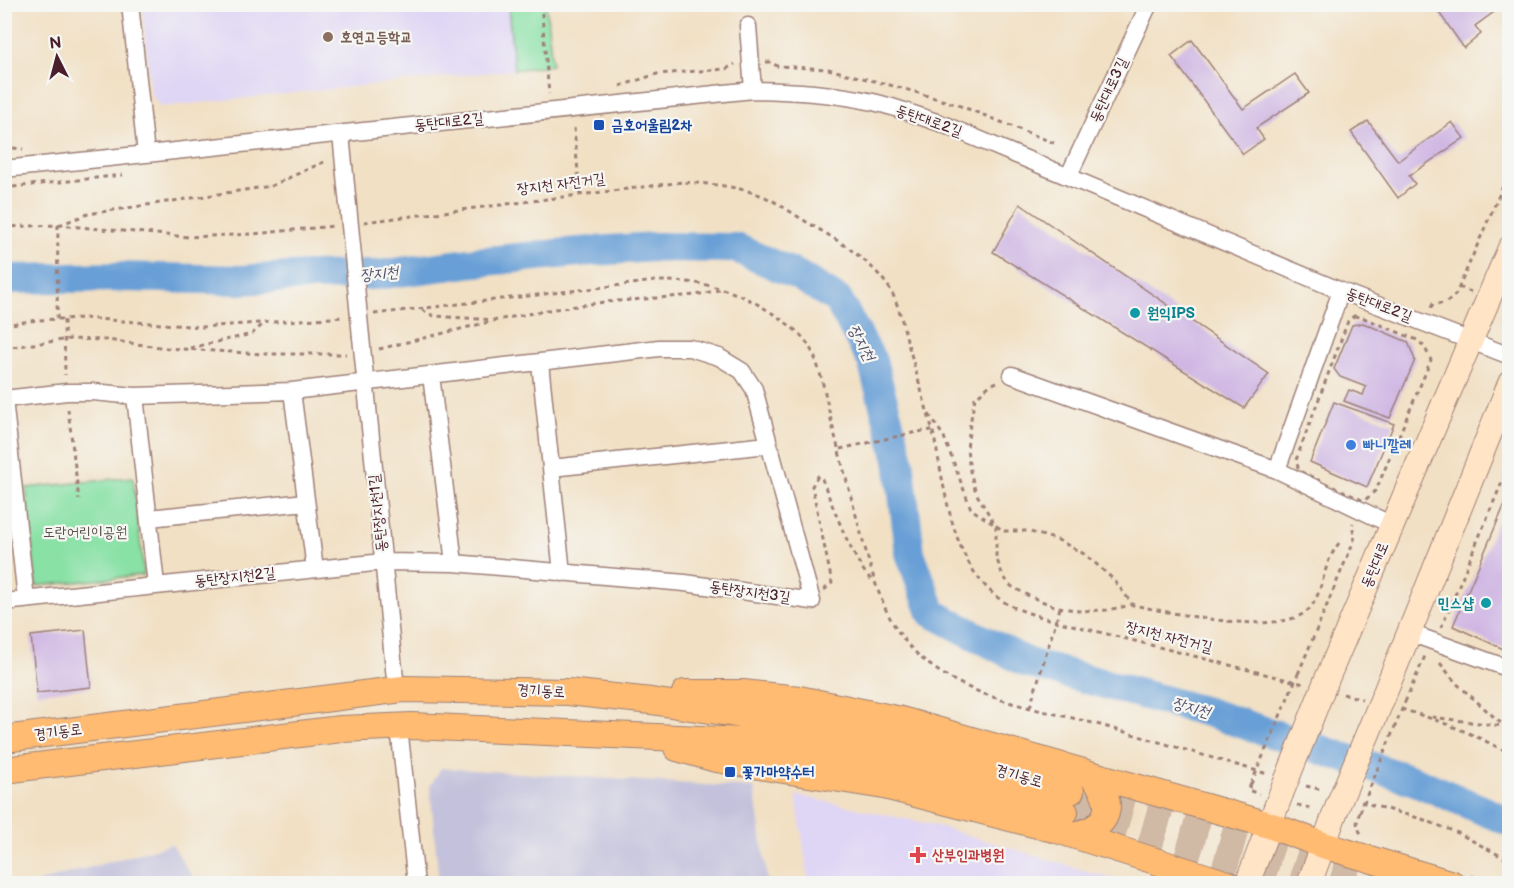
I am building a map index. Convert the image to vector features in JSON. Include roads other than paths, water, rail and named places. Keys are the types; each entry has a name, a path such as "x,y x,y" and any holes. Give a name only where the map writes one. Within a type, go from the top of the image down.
{"main road":[{"name":"동탄대로","path":"1247,884 1323,686 1509,248"},
{"path":"1309,884 1323,845 1344,811 1389,702 1410,633 1509,383"},
{"name":"경기동로","path":"4,739 396,689 447,688 568,692 651,701 776,720 923,749 1069,813"},
{"path":"568,692 743,693 799,699 901,720 1014,750 1269,825 1323,845 1452,884"},
{"path":"4,770 341,729 399,727 624,735 716,759 1069,813 1228,884"},
{"path":"1069,813 1087,833 1097,827 1104,818 1107,809 1105,794 1101,784 1090,774"}],"street":[{"path":"130,4 146,154"},
{"name":"동탄대로3길","path":"1069,175 1149,4"},
{"path":"748,26 753,90"},
{"name":"동탄대로2길","path":"4,169 753,90 799,91 875,103 940,123 1069,175 1341,291 1509,356"},
{"name":"동탄장지천1길","path":"341,134 338,162 363,355 396,689"},
{"path":"1277,470 1341,291"},
{"name":"동탄장지천3길","path":"366,384 659,348 690,348 719,357 742,372 754,389 812,601 685,583 454,563 383,561"},
{"path":"540,363 562,573"},
{"path":"431,375 454,563"},
{"path":"1012,375 1277,470 1392,525"},
{"path":"26,599 11,530 4,399 84,392 135,396 292,391 366,384"},
{"path":"292,391 315,569"},
{"path":"135,396 156,585"},
{"path":"551,468 768,445"},
{"path":"148,518 306,502"},
{"name":"동탄장지천2길","path":"4,602 383,561"},
{"path":"1410,633 1509,669"},
{"path":"399,727 416,884"}],"waterway":[{"name":"장지천","path":"4,279 122,277 240,280 377,275 578,252 655,247 736,248 799,276 838,300 872,361 899,460 910,553 932,613 1028,663 1207,712 1415,781 1510,822"}],"tunnel":[{"path":"1071,791 1258,844 1380,884"},
{"path":"1065,812 1305,884"}],"place":[{"name":"호연고등학교","path":"328,37"},
{"name":"금호어울림2차","path":"599,125"},
{"name":"원익IPS","path":"1135,313"},
{"name":"빠니깔레","path":"1351,445"},
{"name":"민스샵","path":"1486,603"},
{"name":"꽃가마약수터","path":"730,772"},
{"name":"산부인과병원","path":"918,855"}],"park label":[{"name":"도란어린이공원","path":"85,532"}]}
